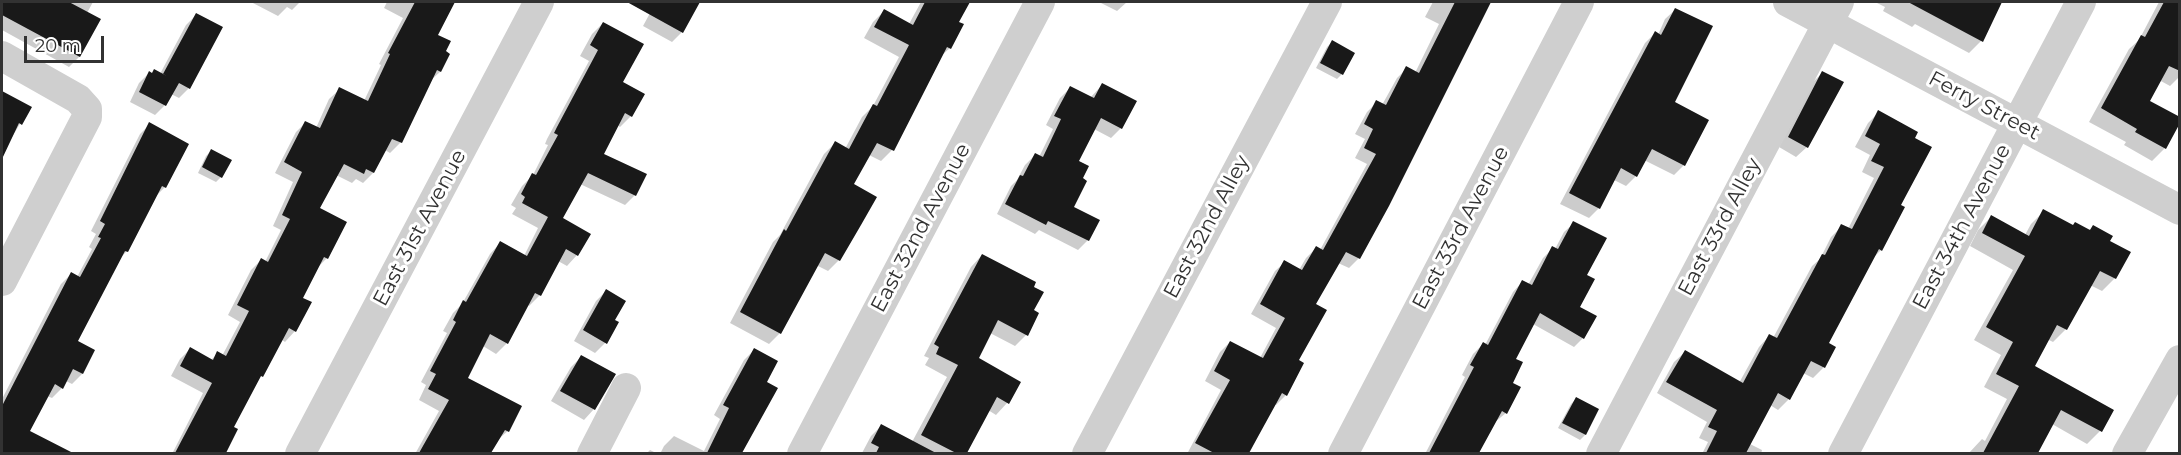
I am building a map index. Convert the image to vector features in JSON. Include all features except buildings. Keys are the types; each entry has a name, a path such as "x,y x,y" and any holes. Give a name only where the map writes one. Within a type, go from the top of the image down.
{"street":[{"name":"East 31st Avenue","path":"300,453 539,2"},
{"name":"East 32nd Avenue","path":"802,453 1040,2"},
{"name":"East 32nd Alley","path":"1087,453 1327,2"},
{"name":"East 33rd Avenue","path":"1342,453 1579,2"},
{"name":"Ferry Street","path":"1788,2 1834,12 2017,124 2180,210"},
{"name":"East 34th Avenue","path":"1844,453 2081,2"},
{"name":"East 33rd Alley","path":"1601,453 1834,12"},
{"path":"2,56 73,96 87,109 85,124 2,282"},
{"path":"2127,453 2180,360"},
{"path":"592,453 626,388"}]}
